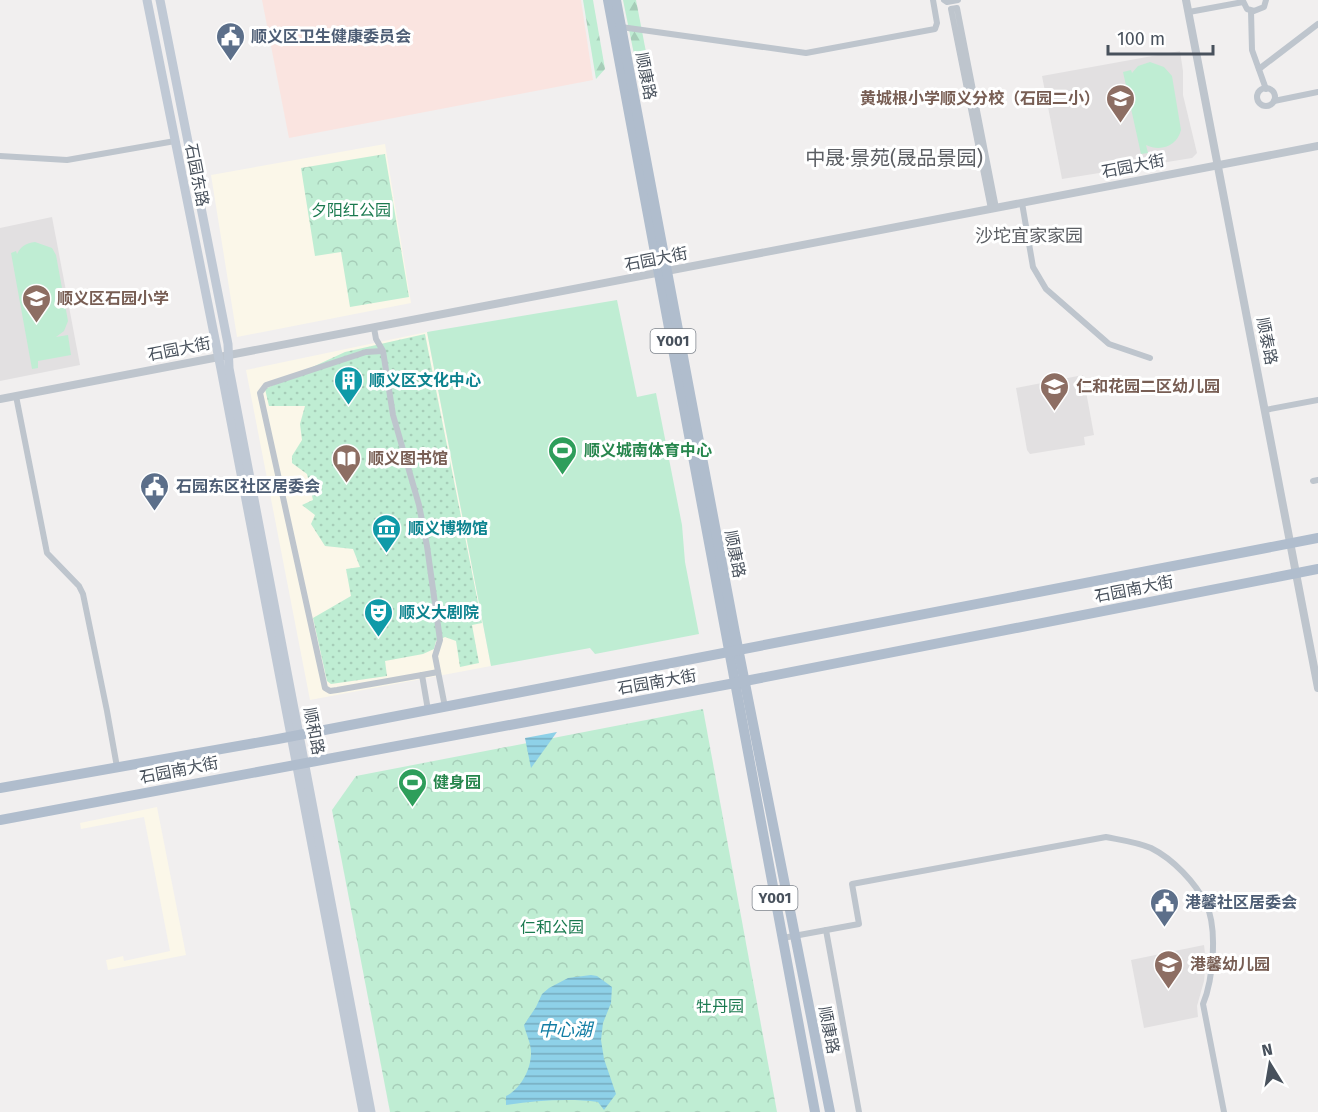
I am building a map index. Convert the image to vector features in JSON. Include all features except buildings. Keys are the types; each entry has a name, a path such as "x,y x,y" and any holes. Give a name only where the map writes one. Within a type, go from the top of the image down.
{"main road":[{"name":"石园东路","path":"147,0 175,141 224,356"},
{"name":"石园东路","path":"160,0 224,356"},
{"name":"顺康路","path":"608,0 664,272"},
{"name":"顺康路","path":"616,0 740,682 815,1112"},
{"name":"顺和路","path":"224,356 295,735 371,1112"},
{"name":"石园南大街","path":"0,788 445,707 1318,538"},
{"name":"石园南大街","path":"0,819 740,682 1318,568"},
{"name":"顺康路","path":"740,682 795,935 830,1112"},
{"name":"顺和路","path":"301,763 363,1112"}],"street":[{"path":"621,27 806,53 935,29 937,23 933,0"},
{"path":"944,0 955,5 994,209"},
{"name":"顺泰路","path":"1186,0 1318,688"},
{"path":"1251,11 1261,10 1266,0"},
{"path":"1189,12 1243,1 1251,11 1252,50 1266,89"},
{"path":"1259,69 1318,24"},
{"path":"1274,101 1272,91 1266,89 1259,92 1257,96 1260,104 1268,106 1274,101 1318,92"},
{"path":"0,156 67,160 175,141"},
{"name":"石园大街","path":"0,399 1318,146"},
{"path":"1022,203 1033,267 1046,289 1109,344 1150,358"},
{"path":"373,328 382,351 393,415 419,505 427,546 440,640 435,656 445,707"},
{"path":"366,352 373,346 373,328"},
{"path":"382,351 366,352 266,385 260,393 325,688 330,691 438,672"},
{"path":"16,396 47,553 79,586 82,594 117,767"},
{"path":"1265,410 1318,400"},
{"path":"422,675 428,710"},
{"path":"783,938 859,924 852,884 1106,837 1137,843 1152,849 1175,865 1194,885 1207,906 1213,950 1208,992 1203,1004 1224,1112"},
{"path":"826,930 859,1112"}],"shaded area":[{"path":"262,0 581,0 593,80 289,138"},
{"name":"黄城根小学顺义分校（石园二小）","path":"1180,51 1183,95 1197,153 1192,158 1062,179 1042,76"},
{"path":"385,144 411,303 237,337 211,175"},
{"name":"顺义区石园小学","path":"52,217 80,365 0,381 0,228"},
{"name":"顺义区文化中心","path":"427,332 491,666 310,700 246,370"},
{"name":"仁和花园二区幼儿园","path":"1083,375 1094,435 1084,437 1085,445 1030,454 1027,450 1016,388"},
{"path":"157,807 186,955 108,970 106,960 123,956 124,961 170,951 144,817 81,829 80,823"},
{"name":"港馨幼儿园","path":"1204,945 1206,962 1204,981 1197,1006 1198,1017 1144,1028 1131,960"}],"green space":[{"path":"583,0 593,0 605,69 596,79"},
{"path":"623,0 636,0 651,78 639,79"},
{"path":"1150,62 1164,67 1172,76 1181,130 1172,144 1163,148 1146,145 1148,153 1141,154 1123,72 1131,70 1132,73 1138,66"},
{"name":"夕阳红公园","path":"385,154 409,297 350,307 341,252 315,256 301,168"},
{"path":"35,242 52,248 56,255 68,321 64,331 56,337 68,335 71,355 38,361 38,368 32,369 11,253 16,251 17,254 24,245"},
{"name":"顺义城南体育中心","path":"617,300 637,397 656,393 682,525 685,562 699,634 595,654 590,648 491,666 427,332"},
{"name":"顺义区文化中心","path":"425,334 482,623 472,625 479,663 460,667 456,641 445,637 436,641 434,649 423,654 385,661 387,676 331,684 327,681 313,618 351,596 346,569 360,567 353,549 325,546 311,524 315,515 302,505 313,500 307,474 292,463 292,456 302,440 300,424 305,406 269,406 265,389 345,352"},
{"name":"仁和公园","path":"703,709 777,1112 390,1112 332,810 356,776"}],"water":[{"path":"557,732 531,768 525,738"},
{"name":"中心湖","path":"597,976 612,987 611,1003 603,1023 601,1040 604,1059 616,1094 604,1110 598,1102 575,1100 506,1105 506,1096 521,1084 531,1059 531,1049 524,1025 542,994 568,978"}],"place":[{"name":"顺义区卫生健康委员会","path":"230,62"},
{"name":"黄城根小学顺义分校（石园二小）","path":"1121,124"},
{"name":"顺义区石园小学","path":"36,324"},
{"name":"顺义区文化中心","path":"348,406"},
{"name":"仁和花园二区幼儿园","path":"1055,412"},
{"name":"顺义城南体育中心","path":"563,476"},
{"name":"顺义图书馆","path":"347,484"},
{"name":"石园东区社区居委会","path":"155,512"},
{"name":"顺义博物馆","path":"387,554"},
{"name":"顺义大剧院","path":"378,638"},
{"name":"健身园","path":"412,808"},
{"name":"港馨社区居委会","path":"1164,928"},
{"name":"港馨幼儿园","path":"1169,990"}],"district":[{"name":"中晟·景苑(晟品景园)","path":"894,158"},
{"name":"沙坨宜家家园","path":"1029,236"}],"park label":[{"name":"牡丹园","path":"720,1006"}]}
